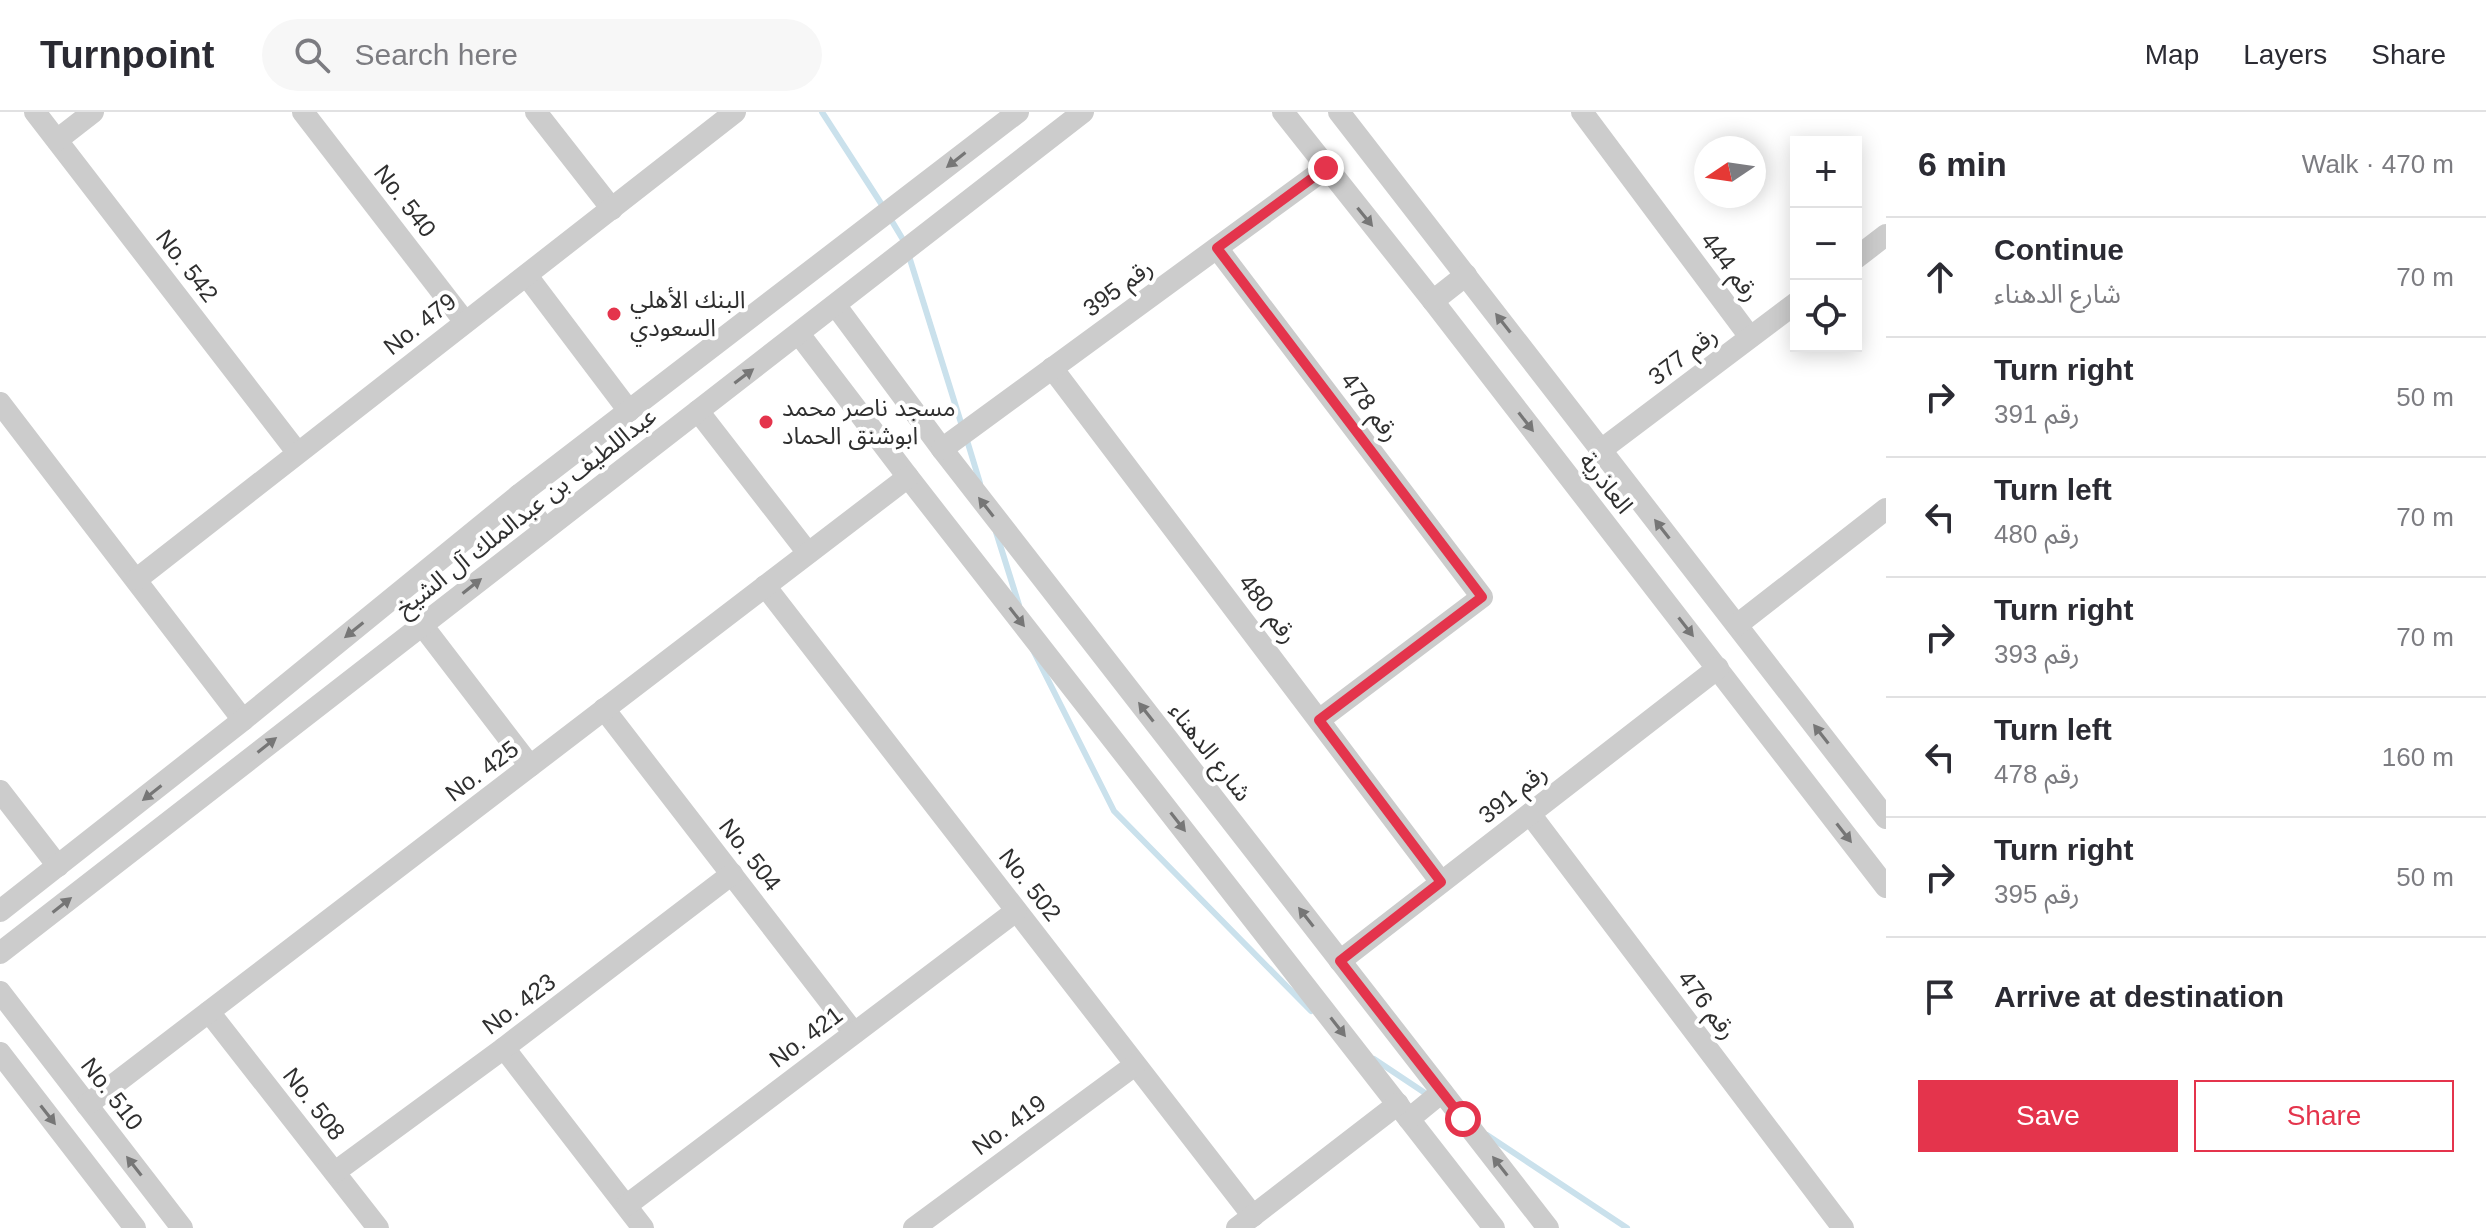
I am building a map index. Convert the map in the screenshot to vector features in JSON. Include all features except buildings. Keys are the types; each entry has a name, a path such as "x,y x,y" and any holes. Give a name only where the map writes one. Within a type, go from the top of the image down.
{"street":[{"name":"No. 542","path":"35,112 297,452"},
{"path":"57,140 93,112"},
{"name":"No. 540","path":"303,112 465,322"},
{"path":"536,112 612,209"},
{"name":"No. 479","path":"137,579 735,112"},
{"name":"عبداللطيف بن عبدالملك آل الشيخ","path":"0,911 243,720 519,495 1018,112"},
{"name":"عبداللطيف بن عبدالملك آل الشيخ","path":"0,953 1083,112"},
{"name":"العاذرية","path":"1283,112 1882,873"},
{"name":"العاذرية","path":"1339,112 1886,818"},
{"name":"رقم 444","path":"1582,112 1750,337"},
{"name":"رقم 395","path":"942,449 1326,168"},
{"path":"896,207 920,238"},
{"path":"1862,253 1886,235"},
{"name":"رقم 478","path":"1217,248 1482,597 1319,720"},
{"path":"1433,301 1466,275"},
{"path":"527,276 629,411"},
{"name":"شارع الدهناء","path":"836,306 942,449 1548,1228"},
{"name":"رقم 377","path":"1601,450 1790,307"},
{"path":"822,364 819,344 823,332 831,329 856,333"},
{"path":"799,334 1494,1228"},
{"name":"رقم 480","path":"1052,368 1441,882"},
{"path":"0,403 243,720"},
{"path":"698,411 808,553"},
{"name":"No. 425","path":"87,1105 908,477"},
{"path":"519,495 545,529"},
{"path":"1737,625 1886,509"},
{"name":"No. 502","path":"765,586 1135,1065 1245,1222"},
{"path":"422,625 530,766"},
{"name":"رقم 391","path":"1340,961 1718,668"},
{"name":"No. 504","path":"604,709 854,1033"},
{"path":"0,791 58,866"},
{"name":"رقم 476","path":"1530,814 1843,1228"},
{"name":"No. 423","path":"335,1172 732,874"},
{"name":"No. 421","path":"627,1205 1016,911"},
{"name":"No. 510","path":"0,993 182,1228"},
{"name":"No. 508","path":"209,1012 378,1228"},
{"path":"504,1048 643,1228"},
{"path":"0,1053 135,1228"},
{"name":"No. 419","path":"914,1228 1135,1065"},
{"path":"1245,1222 1404,1112 1442,1092"}],"waterway":[{"path":"822,112 884,208"},
{"path":"890,218 905,243"},
{"path":"908,253 962,426"},
{"path":"966,437 980,483"},
{"path":"996,532 1019,605"},
{"path":"1033,650 1114,811 1311,1011"},
{"path":"1374,1059 1431,1097"},
{"path":"1487,1135 1627,1228"}],"place":[{"name":"البنك الأهلي السعودي","path":"614,314"},
{"name":"مسجد ناصر محمد ابوشنق الحماد","path":"766,422"}],"route":[{"path":"1326,168 1217,248 1482,597 1319,720 1441,882 1340,961 1463,1119"}]}
